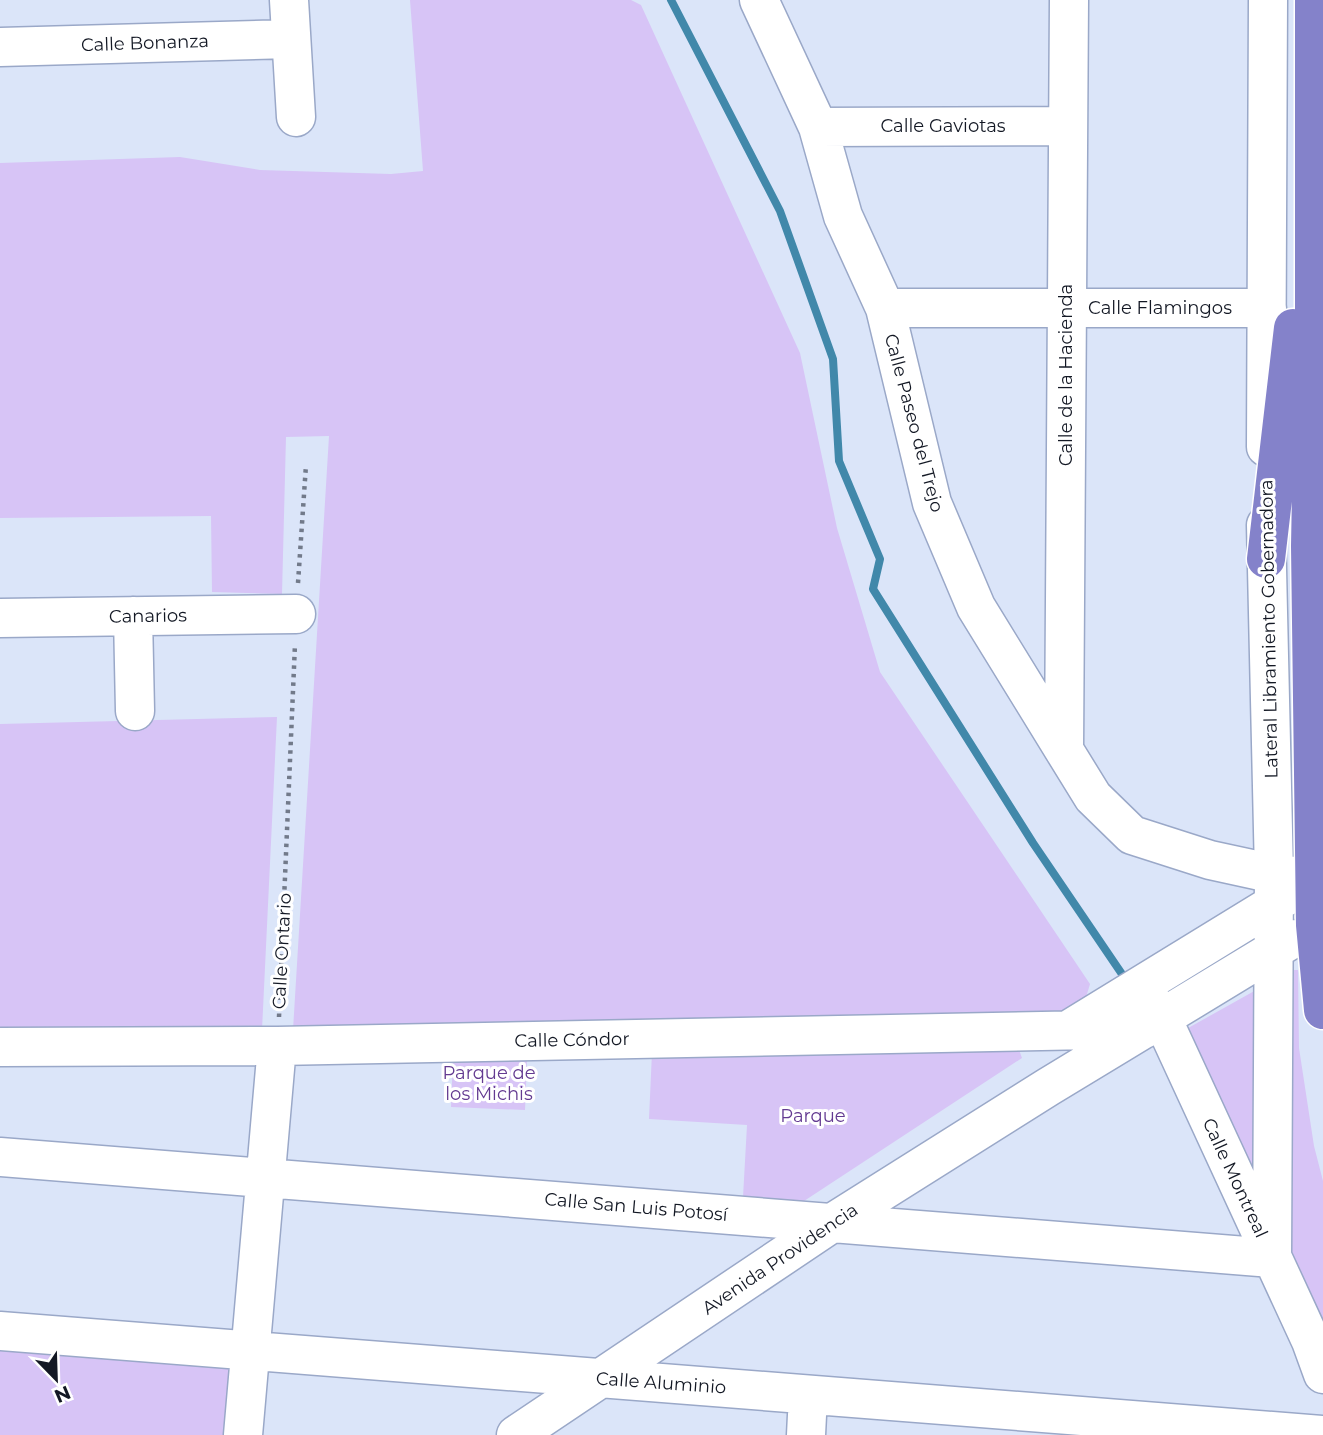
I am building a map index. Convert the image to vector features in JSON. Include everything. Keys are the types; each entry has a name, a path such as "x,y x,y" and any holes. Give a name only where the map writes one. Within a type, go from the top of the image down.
{"highway":[{"path":"1314,0 1314,331 1310,546 1323,1010"},
{"path":"1266,559 1314,145"}],"street":[{"path":"289,0 296,117"},
{"name":"Calle Paseo del Trejo","path":"759,0 818,127 843,216 885,308 932,503 976,607 1093,797 1132,835 1210,860 1273,889 1319,878"},
{"name":"Calle de la Hacienda","path":"1064,750 1069,0"},
{"name":"Lateral Libramiento Gobernadora","path":"1268,0 1266,559 1274,950 1272,1258"},
{"name":"Calle Bonanza","path":"0,47 290,39"},
{"name":"Calle Gaviotas","path":"818,127 1068,126"},
{"name":"Calle Flamingos","path":"885,308 1267,309"},
{"name":"Canarios","path":"0,618 296,614"},
{"path":"133,616 135,711"},
{"path":"1048,1087 1070,1030 1142,986 1273,889"},
{"name":"Avenida Providencia","path":"516,1435 832,1223 1048,1087 1319,922"},
{"name":"Calle Montreal","path":"1142,986 1153,1023 1272,1258 1311,1341 1323,1374"},
{"name":"Calle Cóndor","path":"0,1047 277,1046 1070,1030 1153,1023"},
{"path":"243,1435 277,1046"},
{"name":"Calle San Luis Potosí","path":"0,1157 1272,1258"},
{"name":"Calle Aluminio","path":"0,1331 1323,1435"},
{"path":"806,1435 808,1395"}],"path":[{"name":"Calle Ontario","path":"277,1046 296,614 306,465"}],"green space":[{"path":"410,0 631,0 641,5 800,353 837,528 880,672 1090,984 1081,1014 293,1030 329,436 286,437 282,594 212,592 211,516 0,518 0,163 180,157 260,170 391,174 423,171"},
{"path":"277,717 262,1030 0,1032 0,724"},
{"path":"1287,970 1298,970 1299,1048 1314,1146 1323,1181 1323,1334 1291,1259"},
{"path":"1265,985 1256,1197 1181,1032"},
{"name":"Parque","path":"1018,1047 1022,1058 801,1203 743,1197 747,1125 649,1119 652,1052"},
{"name":"Parque de los Michis","path":"453,1057 527,1060 525,1110 451,1107"},
{"path":"0,1343 240,1360 234,1435 0,1435"}],"waterway":[{"path":"671,0 780,211 833,359 839,461 880,559 873,589 1033,843 1126,980"}]}
